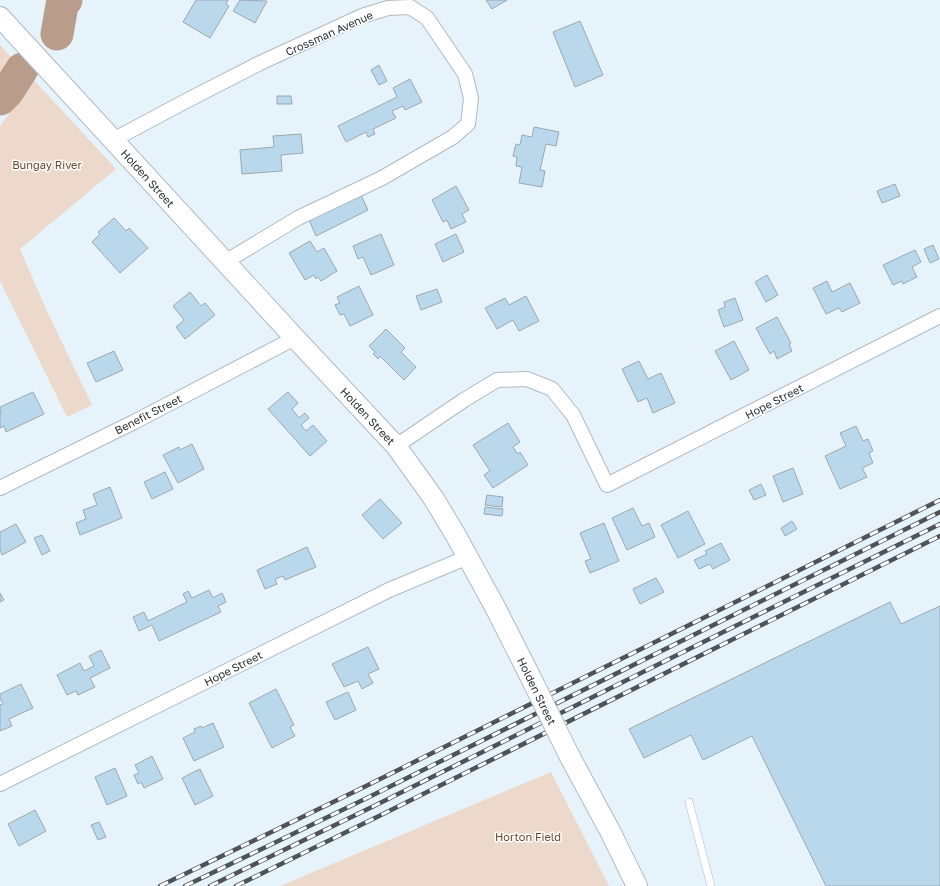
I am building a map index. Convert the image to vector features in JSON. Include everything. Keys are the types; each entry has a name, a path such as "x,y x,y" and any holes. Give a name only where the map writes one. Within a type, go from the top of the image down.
{"main road":[{"name":"Holden Street","path":"0,17 224,262 396,446 434,499 468,557 637,886"}],"street":[{"name":"Crossman Avenue","path":"113,140 260,63 362,16 388,8 410,7 427,18 465,74 472,98 468,124 453,137 382,178 298,218 224,262"},
{"name":"Hope Street","path":"396,446 464,400 497,380 527,379 552,389 573,415 607,485 940,316"},
{"name":"Benefit Street","path":"0,488 134,422 295,338"},
{"name":"Hope Street","path":"0,784 389,590 468,557"}],"lane":[{"path":"689,802 711,886"}],"green space":[{"path":"0,45 22,69 8,91 0,99"},
{"name":"Bungay River","path":"33,79 116,169 20,249 46,309 92,405 67,417 0,281 0,126"},
{"name":"Horton Field","path":"551,772 609,886 280,886"}],"building":[{"path":"196,0 228,0 226,4 229,6 210,38 183,22"},
{"path":"240,0 267,1 255,23 233,11"},
{"path":"486,0 507,0 492,9"},
{"path":"580,21 603,75 575,87 553,32"},
{"path":"379,65 387,81 379,85 371,70"},
{"path":"410,79 422,102 405,110 403,106 392,111 396,118 373,129 375,134 368,137 366,132 346,142 338,126 397,97 393,88"},
{"path":"277,96 291,96 292,104 277,104"},
{"path":"534,127 559,132 556,146 546,144 540,170 545,171 542,187 519,183 522,167 516,166 517,157 513,156 516,144 520,145 522,135 532,137"},
{"path":"301,134 303,153 281,155 282,171 242,174 240,150 274,147 273,136"},
{"path":"895,184 900,196 882,203 877,191"},
{"path":"456,186 469,210 462,214 466,222 451,229 447,220 443,222 432,200"},
{"path":"361,195 368,210 316,236 309,220"},
{"path":"114,218 126,231 129,228 148,248 120,273 92,242 100,234 98,232"},
{"path":"381,234 394,265 371,275 363,257 358,259 353,246"},
{"path":"456,234 464,252 443,262 435,244"},
{"path":"310,241 317,252 324,248 337,271 321,281 318,277 316,279 314,275 305,280 289,253"},
{"path":"933,245 939,259 930,263 924,249"},
{"path":"915,250 921,262 912,267 917,277 903,284 902,281 893,285 883,265"},
{"path":"767,275 778,295 766,302 755,282"},
{"path":"827,281 832,292 850,283 860,303 842,312 839,308 826,314 813,288"},
{"path":"359,286 373,315 350,326 344,314 340,315 335,305 340,303 337,297"},
{"path":"437,289 442,302 421,310 416,296"},
{"path":"190,292 201,306 205,303 215,315 185,339 176,327 184,320 173,306"},
{"path":"526,296 539,321 519,331 513,320 497,329 485,308 505,298 509,305"},
{"path":"735,298 743,320 724,327 718,310 725,307 724,302"},
{"path":"777,317 791,343 789,344 792,351 777,359 774,351 770,354 756,328"},
{"path":"386,329 405,348 401,352 416,367 404,380 380,356 378,359 373,354 375,352 369,346"},
{"path":"734,341 749,370 731,380 715,351"},
{"path":"114,351 123,370 96,382 87,363"},
{"path":"639,361 648,379 661,373 675,403 653,413 647,398 638,402 622,369"},
{"path":"33,392 44,414 6,432 4,426 0,428 0,407"},
{"path":"288,392 298,403 292,409 299,418 305,413 309,418 301,425 306,431 313,425 327,441 310,456 268,409"},
{"path":"508,423 520,442 513,447 518,454 520,452 528,465 493,488 484,475 490,471 473,445"},
{"path":"856,426 863,441 868,439 873,451 869,453 873,463 862,468 867,477 840,489 825,456 846,446 840,433"},
{"path":"192,444 204,469 178,483 163,455 179,447 180,450"},
{"path":"793,468 803,494 783,502 773,476"},
{"path":"165,472 173,489 152,499 144,482"},
{"path":"761,484 766,495 754,500 749,490"},
{"path":"110,487 122,518 80,535 76,523 86,519 83,510 97,505 93,494"},
{"path":"487,495 503,497 502,507 485,505"},
{"path":"380,499 402,523 383,539 362,515"},
{"path":"485,507 503,509 502,516 484,514"},
{"path":"633,508 642,526 649,523 655,537 627,550 612,518"},
{"path":"688,511 705,544 678,558 661,525"},
{"path":"792,521 797,529 785,536 781,528"},
{"path":"604,523 619,561 590,573 585,561 591,559 580,533"},
{"path":"16,524 26,542 2,555 0,550 0,532"},
{"path":"42,535 50,551 42,555 34,538"},
{"path":"721,543 730,560 713,569 710,564 699,569 694,560 707,554 705,551"},
{"path":"307,547 316,567 285,580 283,576 275,579 277,584 265,589 257,570"},
{"path":"656,578 664,592 640,604 633,589"},
{"path":"209,590 213,598 222,593 226,602 218,606 221,612 159,641 152,625 139,631 133,617 144,612 148,621 187,602 183,594 188,591 192,598"},
{"path":"0,593 4,600 0,602"},
{"path":"890,602 901,624 940,606 940,886 826,886 752,736 703,760 691,735 644,758 629,729"},
{"path":"368,647 379,669 368,674 373,683 362,689 358,681 344,687 332,664"},
{"path":"101,650 110,668 90,678 95,687 78,695 76,691 67,695 57,675 80,663 84,671 94,666 89,656"},
{"path":"21,684 33,708 9,719 12,726 0,731 0,705 3,704 0,694"},
{"path":"276,689 294,725 290,727 295,736 272,748 249,703"},
{"path":"348,692 356,710 335,720 326,702"},
{"path":"213,723 224,747 194,761 183,738 195,732 194,729 201,726 202,728"},
{"path":"152,756 163,779 144,788 141,782 138,784 134,775 139,773 135,765"},
{"path":"115,768 127,796 107,805 95,777"},
{"path":"200,769 213,796 195,805 182,778"},
{"path":"35,810 46,831 19,846 8,824"},
{"path":"99,822 106,837 98,840 91,825"}],"waterway":[{"name":"Bungay River","path":"57,34 62,5 66,0"},
{"name":"Bungay River","path":"0,99 8,91 22,69"}],"railway":[{"path":"160,886 362,788 940,500"},
{"path":"185,886 367,798 940,512"},
{"path":"210,886 940,524"},
{"path":"236,886 940,536"}]}
